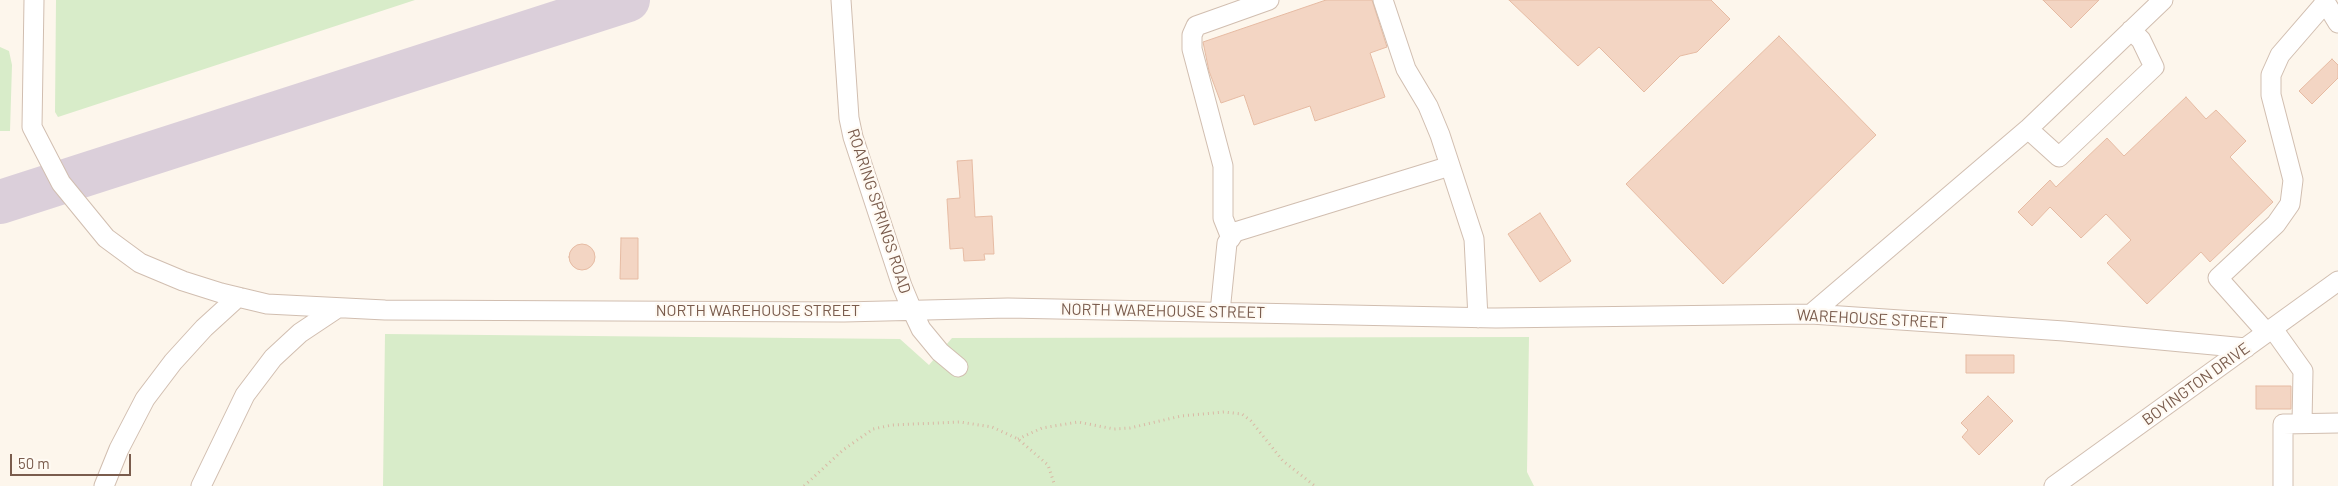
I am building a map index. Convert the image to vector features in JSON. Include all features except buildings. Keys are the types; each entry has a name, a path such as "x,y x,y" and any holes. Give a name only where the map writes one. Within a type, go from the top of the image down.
{"street":[{"name":"NORTH WAREHOUSE STREET","path":"34,0 32,127 62,183 106,238 140,263 183,281 267,304 336,309 825,312 1008,308 1487,318"},
{"name":"ROARING SPRINGS ROAD","path":"841,0 846,81 853,136 902,286 912,310 921,329 940,352 958,367"},
{"path":"1231,238 1223,218 1223,166 1192,49 1192,35 1196,26 1269,0"},
{"path":"1383,0 1406,69 1428,106 1474,239 1487,318"},
{"path":"1811,314 2028,129 2163,0"},
{"path":"2302,423 2303,371 2270,331 2218,278 2276,224 2290,204 2293,180 2271,95 2271,75 2280,55 2323,1 2338,22"},
{"path":"2028,129 2059,156 2154,67 2141,40 2131,30"},
{"path":"1220,312 1227,243 1235,232 1450,166"},
{"name":"BOYINGTON DRIVE","path":"2054,486 2338,281"},
{"path":"104,486 119,449 145,399 173,362 204,328 238,297"},
{"path":"201,486 245,395 273,358 300,333 336,309"},
{"name":"WAREHOUSE STREET","path":"1487,318 1811,314 2064,331 2246,348"},
{"path":"2284,486 2284,424 2338,423"}],"path":[{"path":"1018,440 1042,428 1078,422 1114,429 1130,428 1181,416 1224,412 1242,414 1251,421 1283,461 1315,486"},
{"path":"804,486 844,450 873,429 892,425 960,422 992,426 1018,440 1048,465 1055,486"}],"green space":[{"path":"56,0 415,0 58,117 55,112"},
{"path":"0,47 9,51 12,65 10,131 0,131"},
{"path":"385,334 900,339 929,365 952,338 1529,337 1527,472 1534,486 383,486"}],"taxiway":[{"path":"0,202 628,0"}]}
